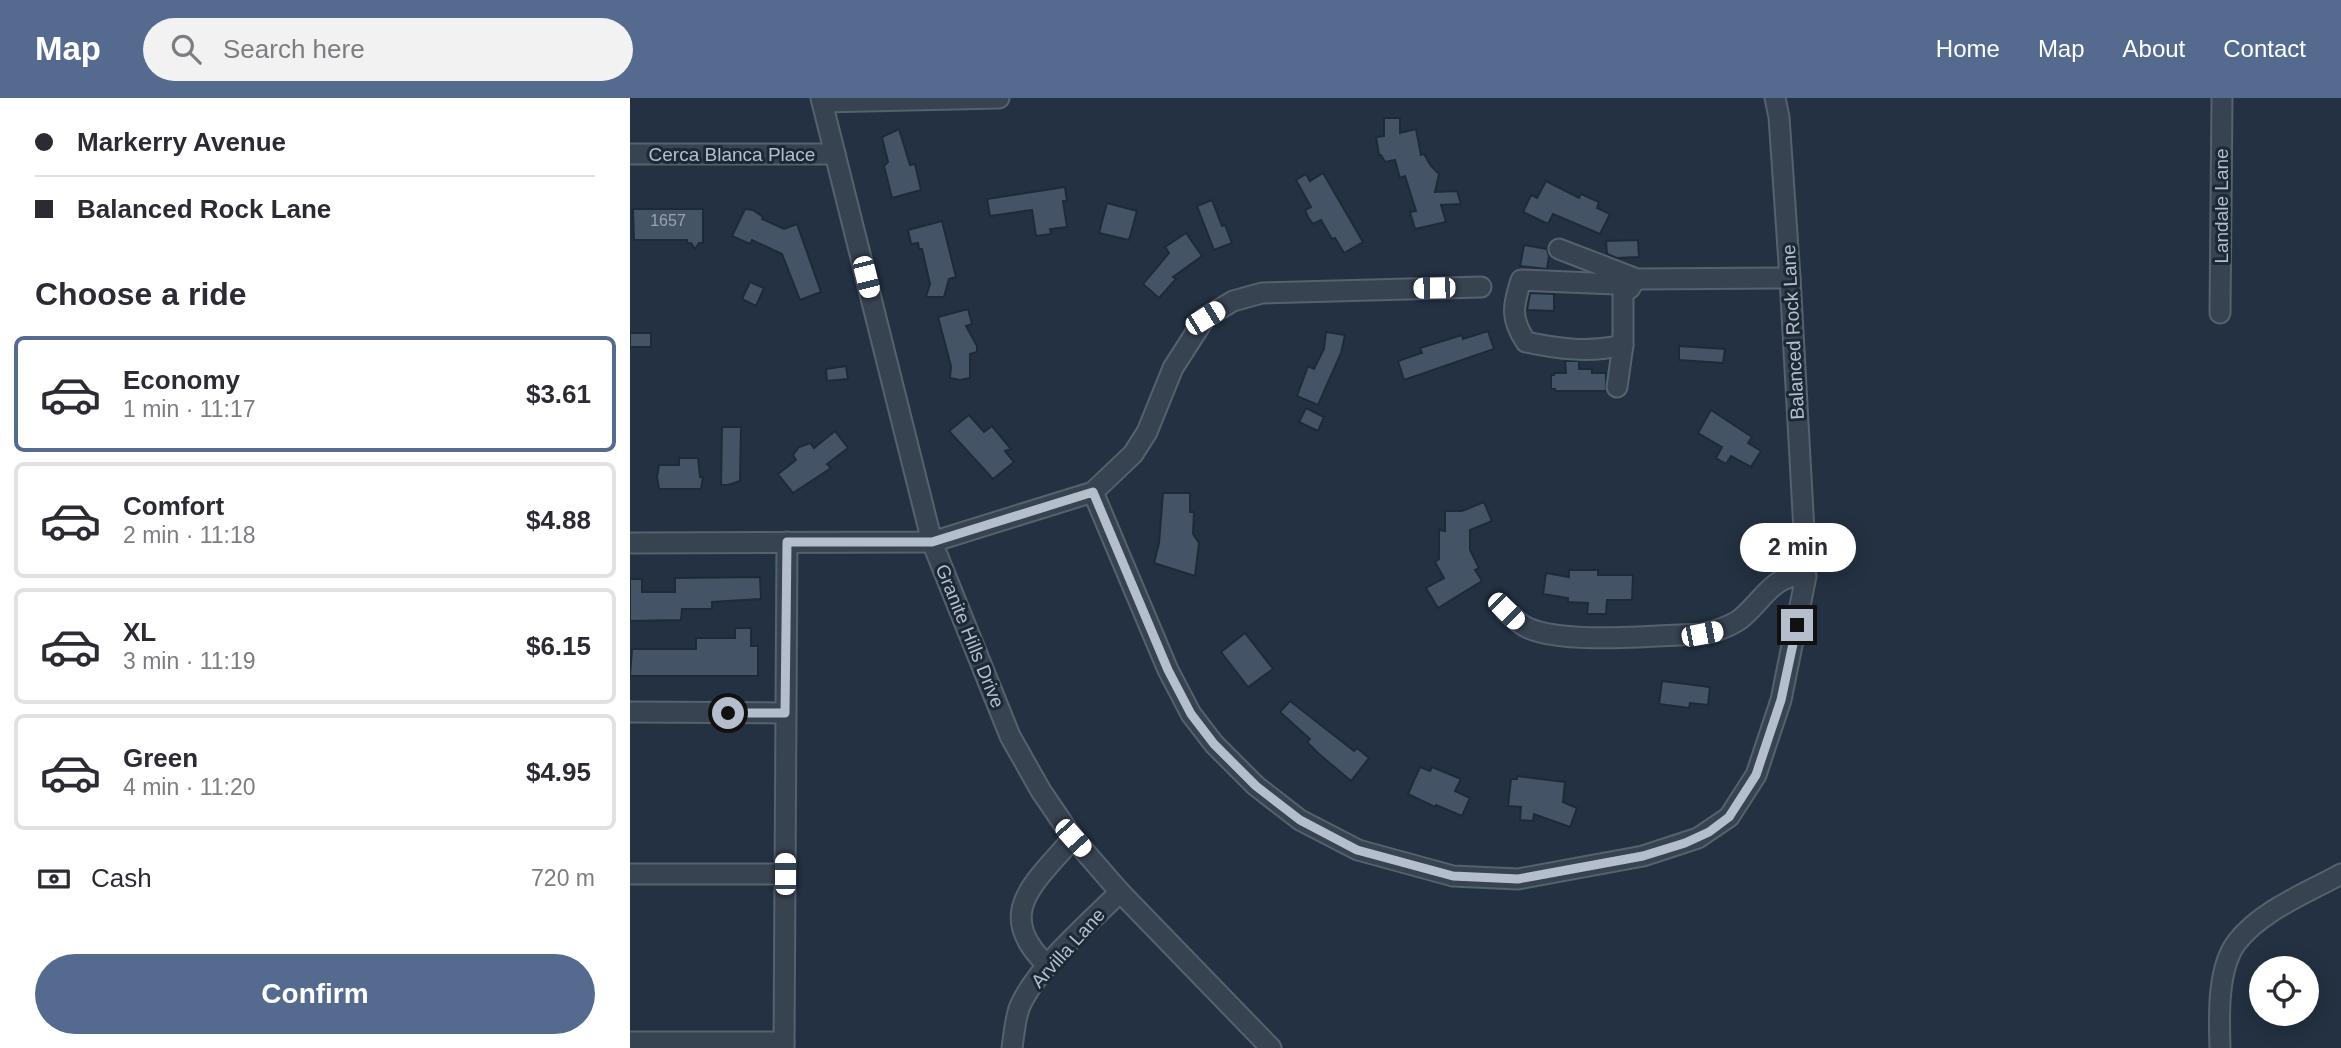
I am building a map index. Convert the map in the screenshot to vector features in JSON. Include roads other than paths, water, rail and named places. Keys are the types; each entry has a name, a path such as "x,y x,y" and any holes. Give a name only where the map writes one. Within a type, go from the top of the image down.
{"street":[{"path":"821,100 999,98"},
{"name":"Balanced Rock Lane","path":"1093,492 1168,670 1191,714 1214,744 1256,786 1300,820 1357,850 1453,876 1518,879 1643,856 1698,838 1729,817 1756,775 1781,700 1806,572 1790,278 1779,117 1775,98"},
{"name":"Landale Lane","path":"2220,313 2222,98"},
{"name":"Granite Hills Drive","path":"821,100 932,542 1010,736 1041,791 1073,838 1120,892 1271,1048"},
{"name":"Cerca Blanca Place","path":"630,154 835,154"},
{"path":"1559,248 1633,283"},
{"path":"1623,345 1602,350 1554,348 1526,342 1515,325 1514,303 1521,280 1615,284 1790,278"},
{"path":"1618,387 1623,345 1623,295 1633,283"},
{"path":"630,543 932,542 1093,492 1133,454 1147,432 1172,368 1205,318 1233,301 1262,293 1481,286"},
{"path":"630,1042 784,1045 787,542"},
{"path":"1506,611 1529,629 1571,637 1702,634 1718,631 1742,618 1783,579 1806,572"},
{"path":"630,712 785,713"},
{"path":"1048,966 1031,949 1021,929 1021,911 1033,882 1073,838"},
{"path":"630,874 785,874"},
{"path":"2220,1048 2219,1007 2228,958 2236,943 2267,915 2341,874"},
{"name":"Arvilla Lane","path":"1012,1048 1019,1007 1048,966 1120,892"}]}
